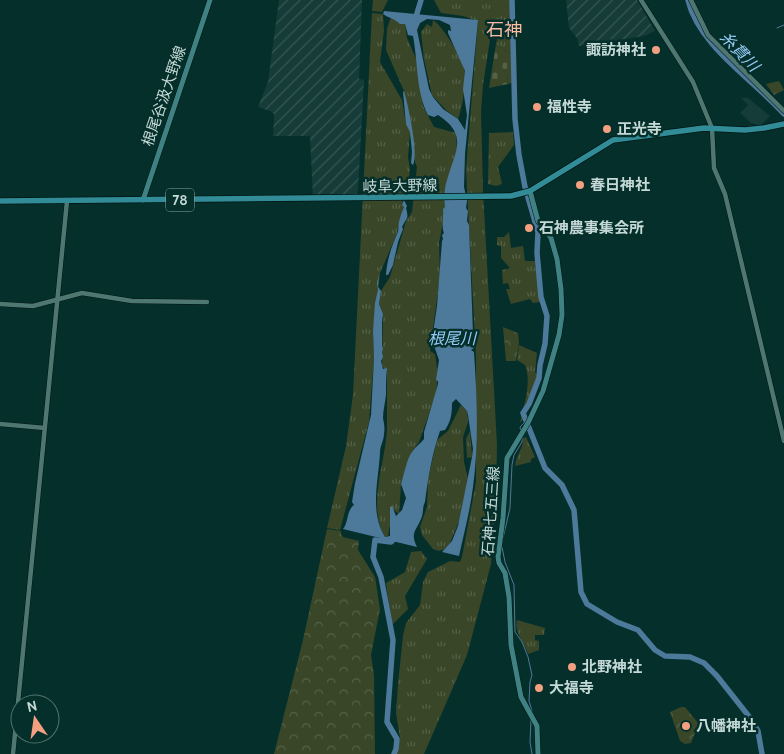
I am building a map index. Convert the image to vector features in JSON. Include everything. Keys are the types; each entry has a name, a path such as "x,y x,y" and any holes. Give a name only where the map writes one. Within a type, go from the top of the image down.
{"main road":[{"name":"根尾谷汲大野線","path":"143,200 210,0"},
{"name":"岐阜大野線","path":"0,202 511,196 527,192 613,140 712,128 745,130 784,124"},
{"name":"石神七五三線","path":"527,192 538,221 551,238 557,259 562,315 559,336 543,391 528,423 507,458 498,557 499,563 506,573 511,644 521,697 536,723 538,754"}],"street":[{"path":"641,0 693,82 712,128 714,168 725,194 784,441"},
{"path":"691,0 708,35 784,111"},
{"path":"13,754 67,201"},
{"path":"0,304 25,306 82,293 132,301 207,302"},
{"path":"0,424 45,428"}],"shaded area":[{"path":"279,0 362,0 359,79 364,80 358,190 355,196 313,197 310,136 273,136 274,114 258,107 268,82"},
{"path":"566,0 637,0 655,31 644,36 579,46 577,38 569,28"},
{"path":"741,98 748,98 770,116 760,126 751,123 740,113 748,105"}],"green space":[{"path":"373,0 388,0 382,12 372,11"},
{"path":"434,0 510,0 510,23 493,20 483,85 481,112 483,191 497,445 496,494 491,564 467,655 424,754 395,754 400,738 396,713 403,636 406,623 420,605 423,582 428,572 450,561 460,562 476,482 476,357 466,170 478,21 463,16 441,13"},
{"path":"372,13 383,14 384,30 380,62 402,100 406,124 404,91 386,50 387,29 391,17 405,24 407,38 417,61 423,106 434,127 456,133 457,151 439,243 440,276 430,351 435,354 438,374 436,394 419,442 413,450 401,484 399,514 390,507 390,525 388,536 385,537 377,511 378,484 387,430 387,371 382,366 383,314 379,304 381,291 390,277 406,221 412,212 417,167 410,133 408,157 410,170 407,190 402,201 404,207 396,236 380,273 373,331 374,358 369,422 340,530 327,528 346,446 353,395"},
{"path":"433,20 447,36 464,68 464,90 458,119 446,110 432,95 424,59 421,32 427,24 432,27"},
{"path":"501,22 511,24 514,82 508,84 506,60 512,55 496,44"},
{"path":"496,44 512,55 512,60 507,61 508,84 489,88"},
{"path":"779,81 784,90 774,95 766,84"},
{"path":"513,132 514,145 498,167 502,184 496,186 488,184 489,133"},
{"path":"509,232 511,248 523,246 525,261 535,261 540,302 533,303 530,299 511,304 506,289 510,289 508,283 503,284 502,270 510,268 501,258 501,246 497,245 497,237 504,237"},
{"path":"503,327 518,333 519,343 516,361 506,361"},
{"path":"519,345 537,353 535,372 538,375 524,418 520,423 527,394 528,379 525,365 517,360"},
{"path":"461,405 467,411 468,422 463,437 464,462 468,479 460,519 450,543 445,549 439,551 433,549 422,535 420,527 427,507 428,479 437,440 448,431"},
{"path":"470,431 472,457 467,458 466,439"},
{"path":"526,437 535,457 531,459 531,462 515,466 523,438"},
{"path":"327,529 341,531 343,537 359,541 358,550 375,577 380,609 371,655 374,675 375,754 274,754 303,640"},
{"path":"421,551 427,559 405,596 408,609 392,625 386,583 405,572 411,552"},
{"path":"517,620 545,628 544,635 535,635 535,640 539,641 539,650 528,654 518,633"},
{"path":"685,707 699,724 691,743 685,744 680,741 670,712"}],"water":[{"path":"384,11 478,20 465,154 464,187 469,225 472,343 474,348 471,350 474,352 477,437 472,496 459,556 442,552 452,541 458,526 473,449 467,411 456,399 452,403 449,424 445,430 440,431 435,448 421,519 414,532 417,547 343,529 351,507 354,505 352,502 355,483 371,415 374,358 373,331 379,274 378,287 381,291 379,304 383,314 383,357 381,361 383,369 387,368 383,415 384,432 380,450 376,506 377,517 385,537 390,536 390,507 392,506 396,516 402,510 406,498 401,484 409,458 413,450 424,439 424,432 438,384 436,380 439,360 432,340 437,306 442,235 444,233 444,197 457,144 457,137 448,122 438,115 434,117 428,115 424,106 419,87 413,36 408,35 405,24 400,24 383,14","holes":["427,19 439,20 450,25 451,31 448,30 448,33 465,71 463,89 467,115 465,130 458,119 443,109 429,89 417,30 420,23"]},
{"path":"404,91 414,141 413,165 411,163 410,132 406,124"},
{"path":"404,200 407,206 407,218 402,227 393,265 388,275 386,275 387,264 398,233"}],"waterway":[{"name":"根尾川","path":"415,20 421,0"},
{"path":"512,0 515,119 525,187 538,232 537,253 541,297 547,316 545,344 539,378 529,404 523,413 545,468 562,485 574,510 581,592 587,604 617,622 638,630 655,650 665,656 690,657 704,663 717,676 751,719 758,731 762,754"},
{"name":"糸貫川","path":"688,0 694,17 715,47 784,114"},
{"path":"777,28 784,25"},
{"path":"521,432 520,427 526,421"},
{"path":"503,538 510,508 512,465 514,455 522,442 522,438"},
{"name":"根尾川","path":"394,754 397,739 387,722 393,640 381,577 373,557 375,540 391,542 396,537"},
{"path":"502,547 505,562 514,585 515,632 522,642 528,657 532,675 529,701 532,711"},
{"path":"531,720 530,742 532,754"}],"place":[{"name":"諏訪神社","path":"656,50"},
{"name":"福性寺","path":"537,107"},
{"name":"正光寺","path":"607,129"},
{"name":"春日神社","path":"580,185"},
{"name":"石神農事集会所","path":"529,228"},
{"name":"北野神社","path":"572,667"},
{"name":"大福寺","path":"539,688"},
{"name":"八幡神社","path":"686,726"}],"district":[{"name":"石神","path":"504,30"}]}
